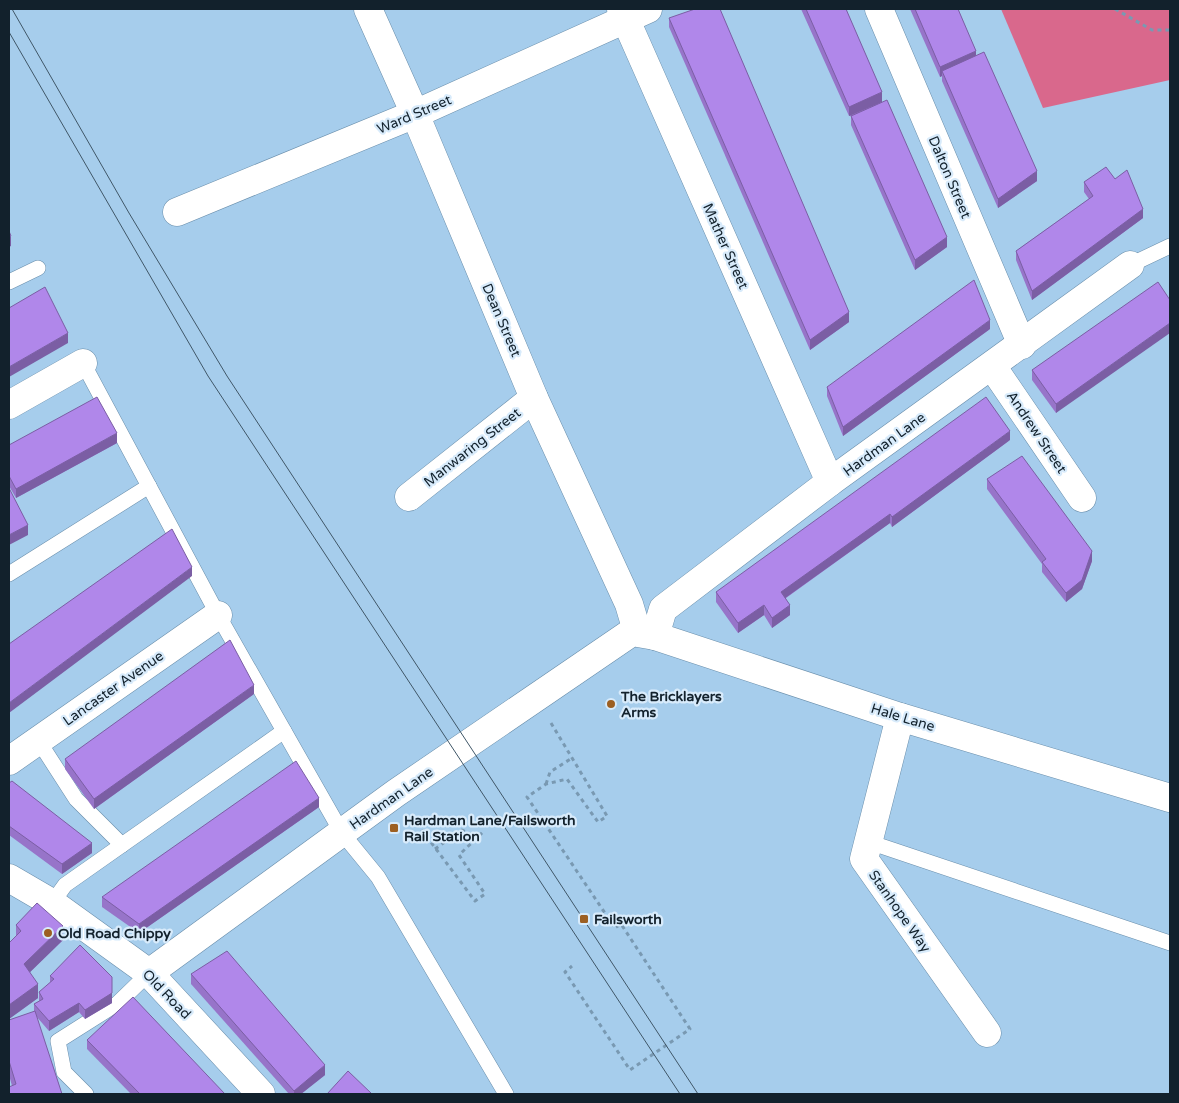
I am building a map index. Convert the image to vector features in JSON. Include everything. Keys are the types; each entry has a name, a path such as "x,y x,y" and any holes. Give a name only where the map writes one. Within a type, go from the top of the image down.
{"street":[{"name":"Dean Street","path":"368,9 415,114 534,398 628,604 646,634"},
{"name":"Dalton Street","path":"879,9 1022,345"},
{"name":"Ward Street","path":"177,212 415,114 632,12"},
{"name":"Mather Street","path":"632,12 830,482"},
{"name":"Hardman Lane","path":"149,973 396,794 536,699 620,638 646,634 663,609 830,482 1130,266"},
{"path":"9,406 83,363"},
{"name":"Andrew Street","path":"992,366 1082,498"},
{"name":"Manwaring Street","path":"409,497 534,398"},
{"name":"Lancaster Avenue","path":"9,761 218,615"},
{"name":"Hale Lane","path":"646,634 900,717 1170,798"},
{"name":"Stanhope Way","path":"900,717 864,859 987,1033"},
{"name":"Old Road","path":"9,878 52,903 149,973 261,1094"}],"lane":[{"path":"1130,266 1170,246"},
{"path":"9,282 38,268"},
{"path":"83,363 218,615 342,833 378,877 506,1094"},
{"path":"9,574 149,486"},
{"path":"52,903 65,885 284,731"},
{"path":"38,740 76,799 122,845"},
{"path":"868,842 1170,943"},
{"path":"86,1094 64,1072 58,1041 118,1003 149,973"}],"path":[{"path":"1115,9 1152,30 1170,30"},
{"path":"536,699 607,816 598,822 567,779 546,784 527,797 615,928 621,924 690,1029 630,1070 565,972 572,966"},
{"path":"546,784 550,772 572,758"},
{"path":"396,794 475,901 485,894 459,855 484,830"},
{"path":"435,849 462,830 476,837"}],"shaded area":[{"path":"1001,9 1170,9 1170,80 1043,108"}],"building":[{"path":"695,9 720,9 849,312 810,340 669,18"},
{"path":"806,9 846,9 882,92 849,107"},
{"path":"915,9 958,9 976,51 940,67"},
{"path":"984,52 1037,171 998,199 942,71"},
{"path":"887,100 947,237 915,260 851,116"},
{"path":"1106,167 1115,179 1127,170 1143,209 1032,291 1016,251 1093,196 1084,182"},
{"path":"974,280 990,320 843,427 827,387"},
{"path":"1158,282 1170,300 1170,323 1056,404 1032,370"},
{"path":"45,287 68,333 9,367 9,308"},
{"path":"97,397 117,433 16,489 9,476 9,445"},
{"path":"986,397 1010,431 892,517 890,514 781,592 790,605 772,618 764,605 738,623 716,592"},
{"path":"1022,456 1092,551 1082,580 1066,593 1042,562 1046,559 987,479"},
{"path":"9,488 28,525 9,535"},
{"path":"172,529 192,567 9,703 9,644"},
{"path":"230,640 254,685 94,799 65,759"},
{"path":"296,761 319,798 139,924 102,897"},
{"path":"12,781 92,843 62,864 9,826 9,783"},
{"path":"37,903 63,926 24,964 38,984 9,1005 9,943 21,931 16,925"},
{"path":"80,945 112,977 112,993 85,1010 79,1003 49,1021 34,1004 43,999 39,992 54,979 50,976"},
{"path":"227,951 325,1065 294,1091 191,974"},
{"path":"133,997 225,1094 140,1094 87,1040"},
{"path":"35,1011 62,1094 9,1094 9,1087 16,1084 9,1061 9,1020"},
{"path":"348,1071 372,1094 327,1094"}],"tram line":[{"path":"12,9 129,213 227,376 698,1094"},
{"path":"9,32 208,376 680,1094"}],"place":[{"name":"The Bricklayers Arms","path":"611,704"},
{"name":"Hardman Lane/Failsworth Rail Station","path":"394,828"},
{"name":"Failsworth","path":"584,919"},
{"name":"Old Road Chippy","path":"48,933"}]}
